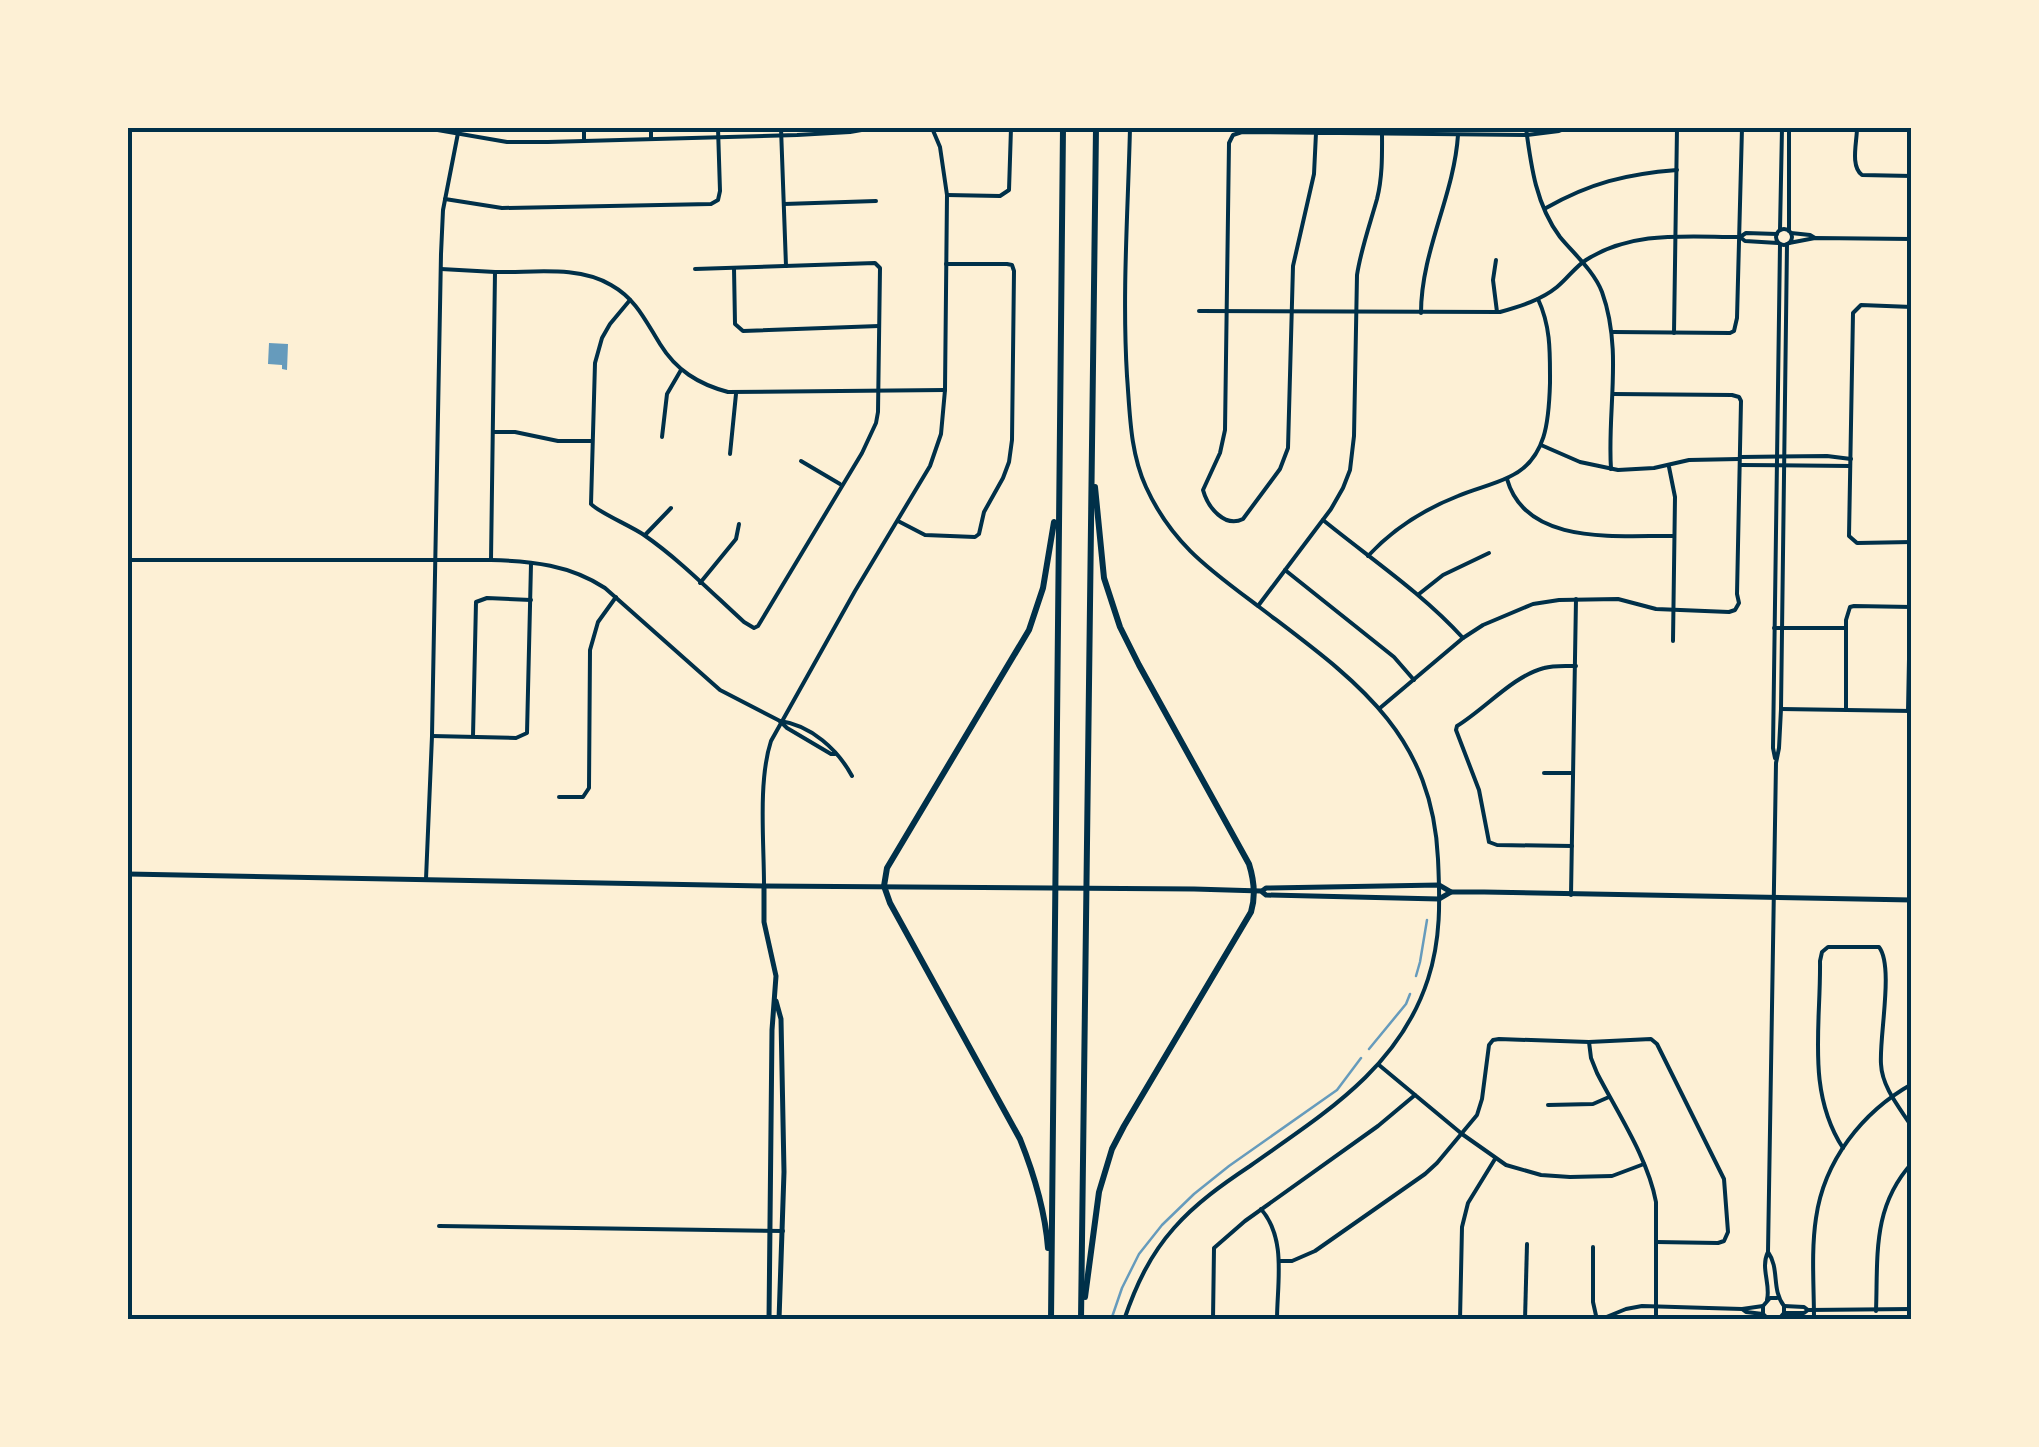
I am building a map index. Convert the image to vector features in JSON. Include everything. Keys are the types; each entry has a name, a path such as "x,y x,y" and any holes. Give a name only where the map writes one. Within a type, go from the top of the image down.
{"highway":[{"path":"1051,1320 1063,128"},
{"path":"1081,1320 1096,128"},
{"path":"1081,1320 1098,1192 1112,1149 1251,912 1257,891 1249,864 1138,665 1108,596 1099,545 1092,451"},
{"path":"1051,1294 1047,1238 1031,1167 1006,1111 884,886 888,868 1029,630 1049,561 1058,457"}],"main road":[{"path":"128,874 1257,891 1439,885 1451,892 1912,900"},
{"path":"764,886 764,922 776,976 769,1320"},
{"path":"1257,891 1266,895 1439,899 1451,892"},
{"path":"776,998 781,1019 780,1320"}],"street":[{"path":"426,128 507,142 781,135 874,128"},
{"path":"584,128 584,141"},
{"path":"651,128 652,139"},
{"path":"445,199 481,206 540,208 711,204 718,200 720,191 718,128"},
{"path":"781,128 786,266"},
{"path":"764,886 766,759 780,721 930,466 944,418 946,196 940,147 932,128"},
{"path":"946,196 1000,196 1010,190 1011,128"},
{"path":"1124,1320 1145,1266 1175,1227 1214,1190 1328,1111 1379,1065 1405,1029 1427,982 1438,935 1439,899 1436,832 1422,780 1410,752 1380,708 1320,655 1205,568 1155,505 1138,465 1128,410 1124,318 1130,128"},
{"path":"1526,128 1532,176 1548,219 1600,287 1612,332 1612,469"},
{"path":"1316,133 1314,174 1293,266 1288,448 1280,468 1244,519 1230,522 1208,502 1203,490 1224,441 1230,143 1236,133 1382,130 1527,135 1568,128"},
{"path":"1674,333 1678,128"},
{"path":"1612,332 1734,331 1738,318 1742,128"},
{"path":"1776,763 1780,748 1782,628 1778,232 1786,128"},
{"path":"1780,456 1789,232 1786,128"},
{"path":"1857,128 1855,166 1860,174 1912,176"},
{"path":"1258,606 1323,520 1343,488 1352,460 1357,275 1378,196 1382,130"},
{"path":"426,880 441,269 445,199 458,131"},
{"path":"1421,313 1424,271 1455,164 1458,135"},
{"path":"1546,208 1609,180 1676,170"},
{"path":"784,204 876,200"},
{"path":"1198,311 1497,312 1538,299 1582,263 1637,239 1778,232 1815,238"},
{"path":"1740,236 1745,241 1779,243 1815,238 1912,239"},
{"path":"1496,260 1493,280 1497,312"},
{"path":"630,300 610,324 598,350 592,507 645,535 754,628 862,453 876,423 880,390 880,275 878,264 695,269"},
{"path":"898,521 925,535 979,534 984,512 1009,462 1014,271 1008,264 946,264"},
{"path":"734,268 738,329 879,326"},
{"path":"441,269 592,276 630,300 682,370 702,384 736,394 945,390"},
{"path":"492,560 495,272"},
{"path":"1368,556 1402,527 1451,498 1507,479 1530,462 1541,445 1549,413 1550,343 1538,299"},
{"path":"1912,307 1857,307 1853,318 1849,536 1854,542 1912,542"},
{"path":"662,437 667,394 682,370"},
{"path":"730,454 736,394"},
{"path":"1380,708 1463,638 1514,610 1576,599 1628,600 1650,608 1673,610 1733,612 1738,607 1741,401 1736,395 1613,394"},
{"path":"493,432 515,432 558,441 592,441"},
{"path":"1541,445 1580,462 1630,471 1689,460 1780,456 1850,459"},
{"path":"1831,468 1832,458"},
{"path":"1739,460 1780,467 1850,466"},
{"path":"801,461 842,485"},
{"path":"1669,465 1674,492 1673,642"},
{"path":"1592,1246 1593,1302 1598,1320 1635,1307 1742,1309 1763,1306 1767,1300 1764,1260 1768,1252 1776,763 1774,628 1780,467"},
{"path":"1507,479 1527,510 1550,526 1578,534 1674,536"},
{"path":"645,535 671,508"},
{"path":"1323,520 1419,594 1463,638"},
{"path":"700,583 736,539 739,524"},
{"path":"1419,594 1442,575 1489,553"},
{"path":"128,560 492,560 531,561 558,567 580,575 616,597 720,690 837,754 852,776"},
{"path":"432,736 523,736 528,730 531,561"},
{"path":"1286,570 1394,657 1414,680"},
{"path":"559,797 583,797 588,788 590,650 598,622 616,597"},
{"path":"473,736 476,602 484,598 530,600"},
{"path":"1570,894 1576,599"},
{"path":"1780,708 1846,710 1910,711 1911,607 1854,606 1846,612 1846,710"},
{"path":"1774,628 1846,628"},
{"path":"1572,846 1489,842 1478,790 1456,730 1528,674 1549,666 1576,666"},
{"path":"1544,773 1573,773"},
{"path":"1843,1148 1823,1108 1817,1075 1820,961 1822,952 1828,948 1879,947 1884,953 1880,1064 1884,1080 1912,1126"},
{"path":"1278,1261 1292,1261 1315,1251 1425,1174 1477,1115 1493,1040 1652,1040 1657,1044 1724,1179 1728,1232 1724,1241 1656,1242"},
{"path":"1588,1042 1591,1058 1644,1164 1656,1202 1656,1320"},
{"path":"1379,1065 1494,1159 1522,1170 1570,1177 1612,1176 1644,1164"},
{"path":"1814,1320 1811,1310 1815,1223 1825,1183 1860,1124 1892,1095 1912,1084"},
{"path":"1213,1320 1214,1248 1261,1209 1378,1126 1414,1094"},
{"path":"1548,1105 1593,1104 1609,1097"},
{"path":"1460,1320 1462,1227 1468,1204 1494,1159"},
{"path":"1876,1310 1880,1219 1896,1180 1912,1162"},
{"path":"1261,1209 1278,1246 1277,1320"},
{"path":"439,1226 782,1231"},
{"path":"1525,1320 1527,1244"},
{"path":"1768,1252 1774,1263 1777,1298 1784,1310"},
{"path":"1767,1300 1777,1298"},
{"path":"1763,1306 1766,1317"},
{"path":"1742,1309 1766,1317"},
{"path":"1784,1310 1804,1313 1912,1309"},
{"path":"1778,1319 1784,1310"}],"water":[{"path":"269,343 288,344 287,370 282,365 268,364"}],"waterway":[{"path":"1416,976 1427,920"},
{"path":"1369,1049 1410,994"},
{"path":"1111,1320 1139,1254 1162,1225 1229,1166 1337,1090 1361,1058"}]}
